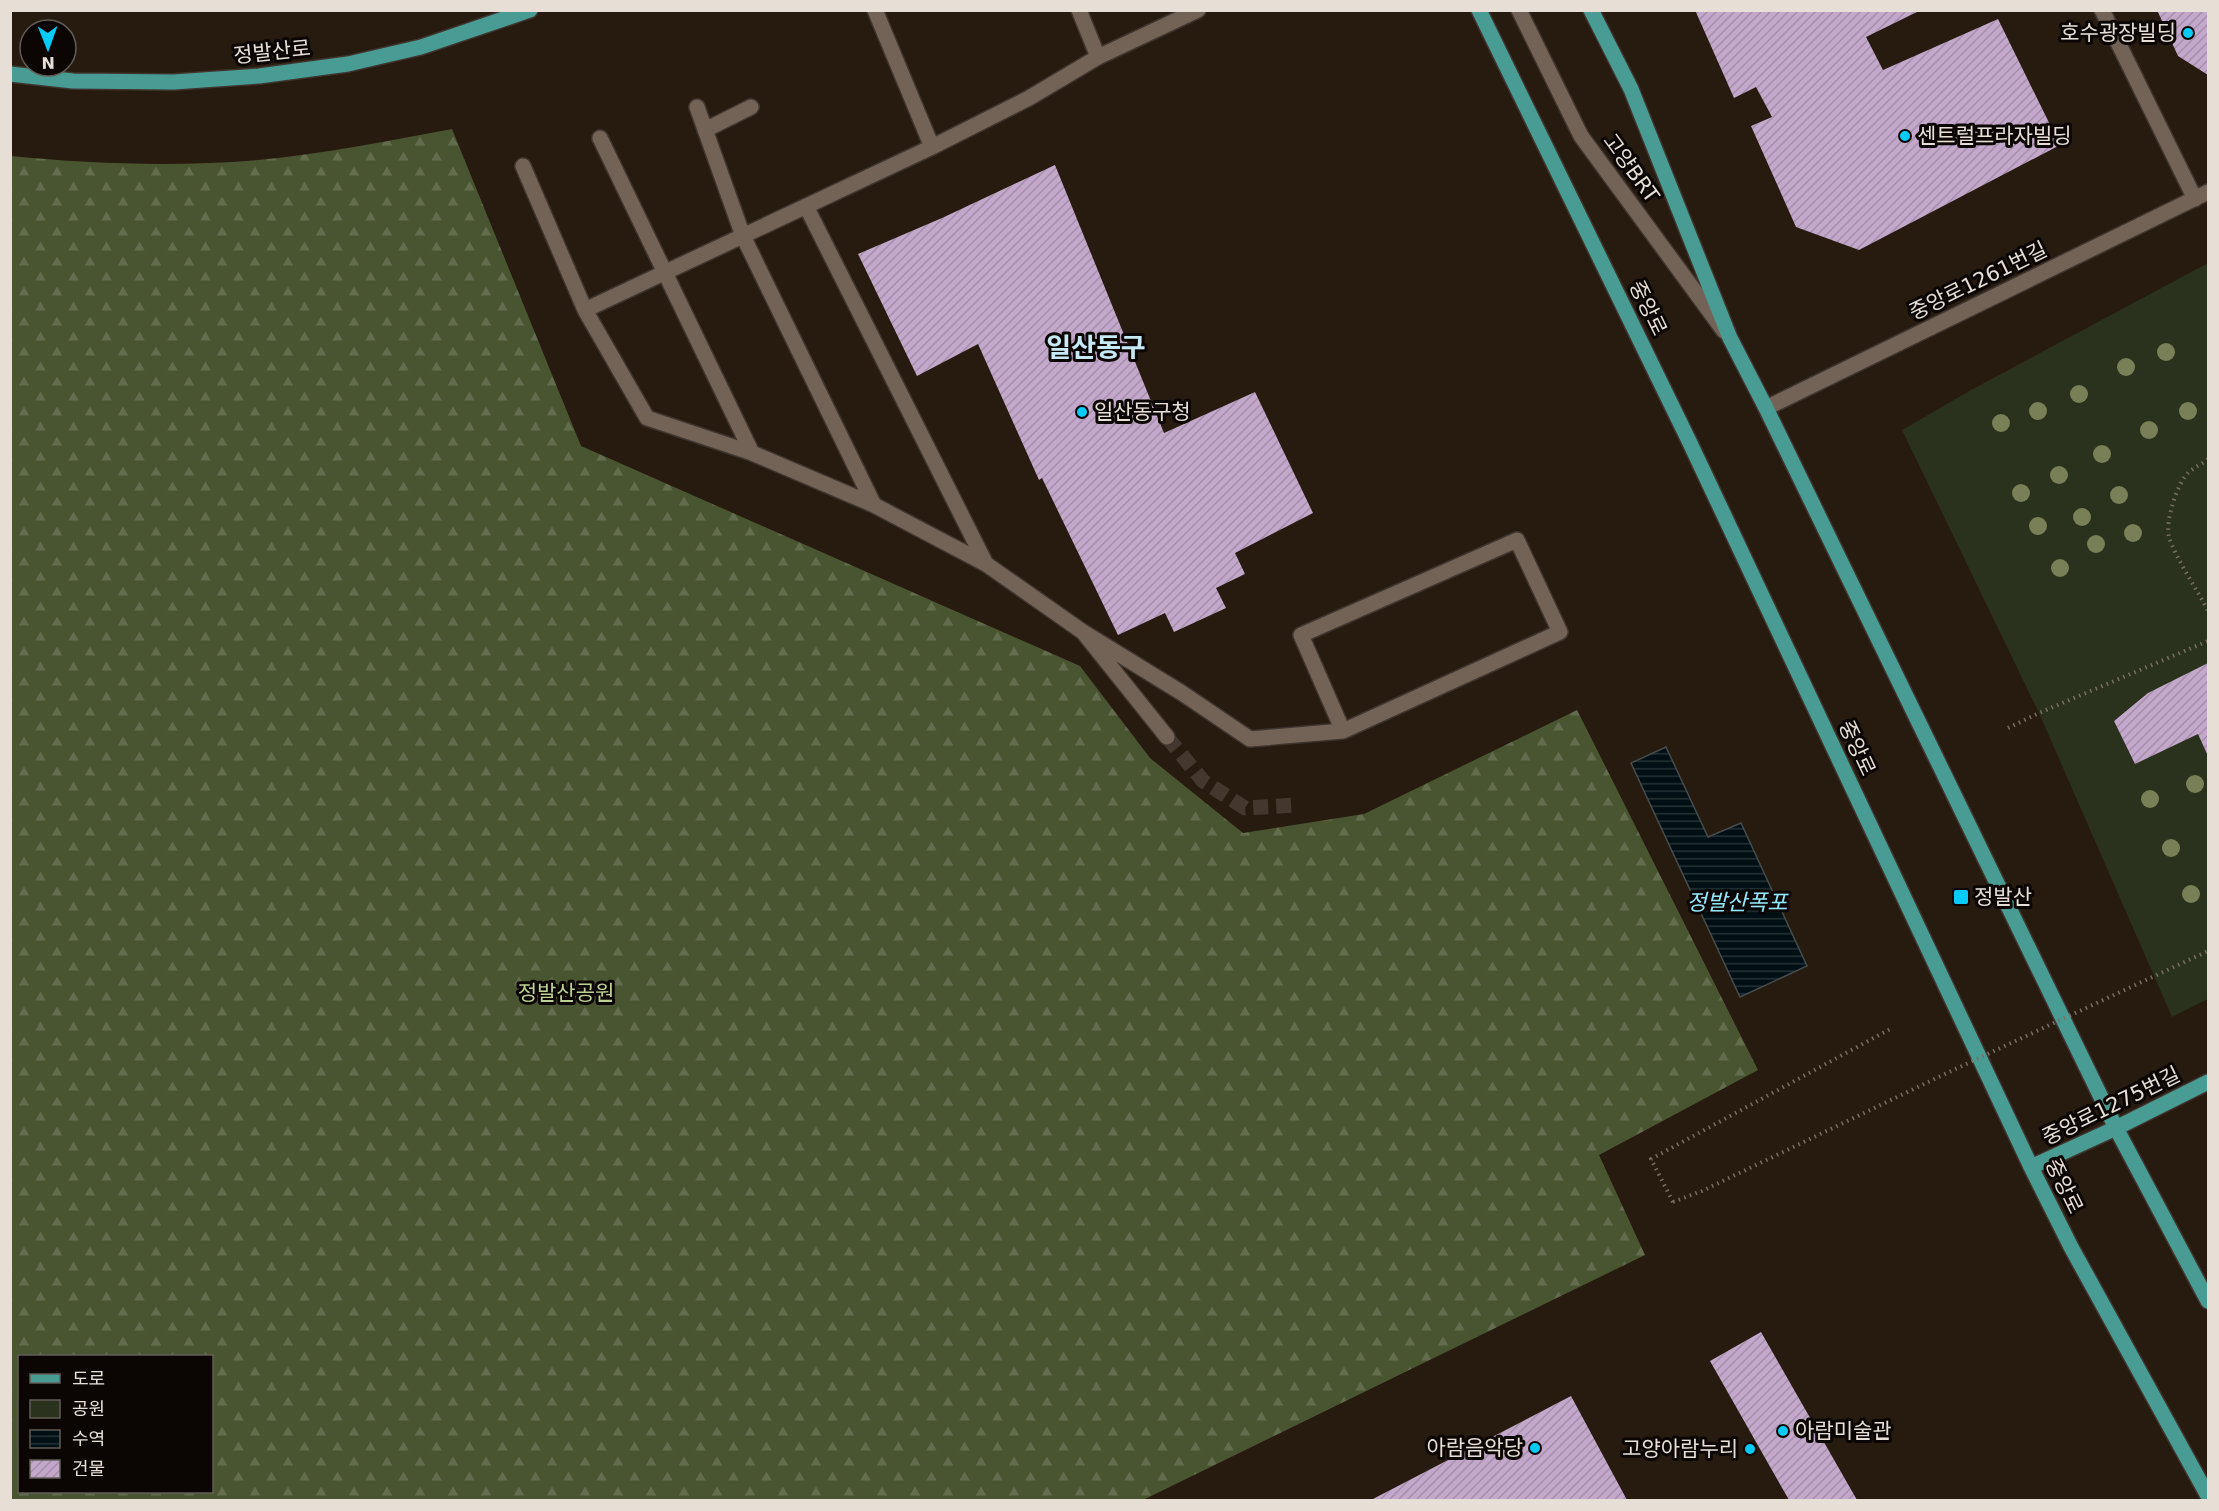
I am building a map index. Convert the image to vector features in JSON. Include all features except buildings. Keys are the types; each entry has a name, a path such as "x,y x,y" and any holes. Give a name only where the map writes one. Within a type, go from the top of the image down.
{"main road":[{"name":"정발산로","path":"10,74 73,81 174,82 259,76 348,64 421,47 530,10"},
{"name":"중앙로","path":"1479,10 1690,443 2031,1167 2071,1247 2208,1496"},
{"path":"1591,10 1631,89 1730,338 2116,1128 2208,1301"},
{"name":"중앙로1275번길","path":"2031,1167 2208,1082"}],"street":[{"path":"875,10 932,147"},
{"path":"1078,10 1098,57"},
{"path":"585,310 932,147 1029,98 1098,57 1198,10"},
{"name":"고양BRT","path":"1519,10 1581,136 1730,338"},
{"path":"2102,10 2202,195"},
{"path":"697,107 743,236 874,505"},
{"path":"705,130 751,107"},
{"path":"600,138 752,453"},
{"path":"524,166 585,310 647,418 752,453 874,505 986,564 1083,632 1182,693 1250,739 1343,731 1560,632 1517,540 1300,634 1343,731"},
{"name":"중앙로1261번길","path":"1766,408 2202,195"},
{"path":"806,206 986,564"},
{"path":"1083,632 1167,737"}],"path":[{"path":"2208,459 2188,473 2175,495 2168,528 2172,543 2208,611"},
{"path":"2008,728 2208,641"},
{"path":"1892,1028 1651,1159 1673,1202 1702,1191 1955,1069 2208,951"}],"green space":[{"name":"정발산공원","path":"452,129 581,446 1080,666 1150,758 1243,833 1364,814 1577,710 1758,1070 1599,1155 1645,1255 1143,1500 11,1500 11,156 134,164 196,163 258,160 355,147"},
{"path":"2208,263 2208,999 2172,1017 2039,713 1902,430 1971,390"}],"water":[{"name":"정발산폭포","path":"1666,747 1708,837 1741,823 1807,966 1740,997 1631,763"}],"tunnel":[{"path":"1167,737 1203,781 1245,808 1297,805"}],"place":[{"name":"호수광장빌딩","path":"2188,33"},
{"name":"센트럴프라자빌딩","path":"1905,136"},
{"name":"일산동구청","path":"1082,412"},
{"name":"정발산","path":"1961,897"},
{"name":"아람미술관","path":"1783,1431"},
{"name":"아람음악당","path":"1535,1448"},
{"name":"고양아람누리","path":"1750,1449"}],"district":[{"name":"일산동구","path":"1096,347"}]}
